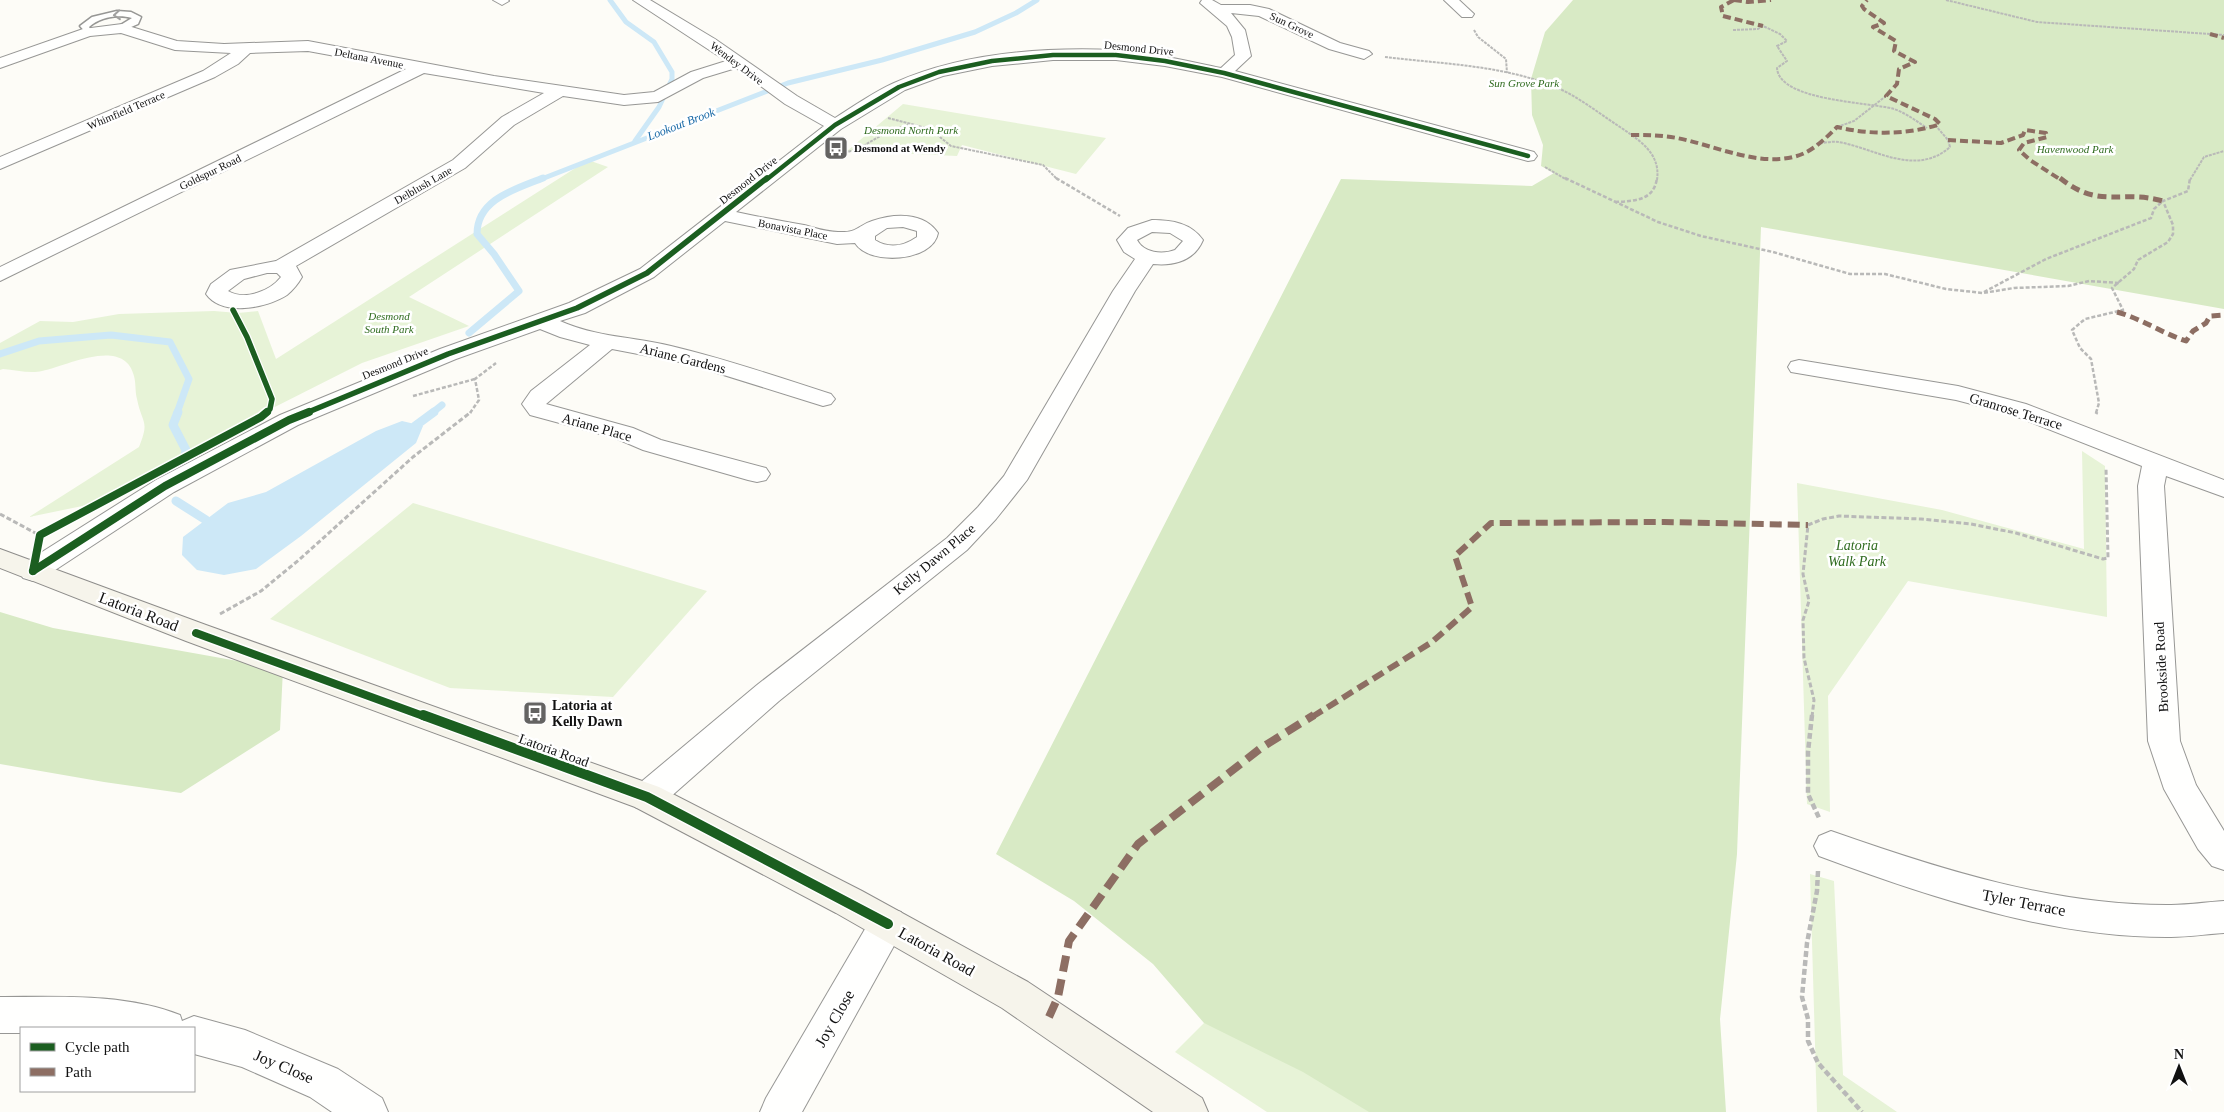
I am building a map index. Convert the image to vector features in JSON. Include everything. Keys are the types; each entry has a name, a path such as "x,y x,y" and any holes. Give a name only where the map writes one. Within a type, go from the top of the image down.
{"main road":[{"name":"Latoria Road","path":"0,558 196,633 647,797 888,924 1015,995 1188,1112"}],"street":[{"name":"Wendey Drive","path":"640,0 710,42 791,100 835,125"},
{"path":"1203,0 1232,21 1242,38 1243,56 1224,73"},
{"path":"1451,0 1467,19"},
{"name":"Sun Grove","path":"1217,10 1236,7 1258,10 1292,23 1330,44 1364,54"},
{"name":"Deltana Avenue","path":"0,63 88,32 122,28 175,45 208,48 308,46 558,92 624,100 645,100 658,97 711,69 737,62"},
{"name":"Whimfield Terrace","path":"0,164 209,74 232,61 247,48"},
{"name":"Desmond Drive","path":"33,571 165,486 289,420 448,354 577,308 647,273 835,125 899,87 939,72 992,61 1052,55 1126,56 1165,61 1224,73 1528,156"},
{"name":"Goldspur Road","path":"0,275 421,68"},
{"name":"Delblush Lane","path":"280,267 459,164 508,121 558,92"},
{"name":"Bonavista Place","path":"722,215 837,238 864,236"},
{"path":"1166,226 1188,234 1193,240 1192,247 1185,253 1174,257 1147,257 1135,253 1129,247 1127,240 1131,234 1140,229 1166,226"},
{"name":"Kelly Dawn Place","path":"647,797 768,693 950,549 987,513 1014,480 1124,291 1147,257"},
{"name":"Ariane Gardens","path":"542,321 562,332 607,342 650,348 715,365 823,398"},
{"name":"Ariane Place","path":"607,342 539,396 534,404 538,410 624,433 652,445 757,474"},
{"name":"Granrose Terrace","path":"1799,367 1958,393 2018,409 2224,489"},
{"name":"Brookside Road","path":"2156,463 2151,486 2164,741 2181,789 2210,839 2224,855"},
{"name":"Tyler Terrace","path":"1831,846 1935,882 2043,908 2105,917 2166,921 2224,917"},
{"name":"Joy Close","path":"780,1112 888,924"},
{"path":"0,1015 76,1015 162,1027"},
{"name":"Joy Close","path":"195,1036 245,1049 316,1079 368,1112"}],"path":[{"path":"1946,0 2037,22 2224,35"},
{"path":"1467,19 1506,59 1508,73"},
{"path":"1733,30 1758,29 1763,26 1784,37 1787,41 1777,46 1787,61 1776,68 1779,78 1784,83 1806,92 1876,104 1906,114 1927,128"},
{"path":"1364,54 1420,63 1508,73 1550,85 1568,93 1646,145 1658,164 1655,187 1650,195 1639,201 1614,202"},
{"path":"1837,127 1854,121 1886,96"},
{"path":"869,105 884,116 908,125 930,127 942,134 951,146 1043,165 1058,180 1088,196 1140,229"},
{"path":"833,156 858,150 887,132 908,125"},
{"path":"1816,144 1838,142 1892,159 1920,161 1940,156 1950,147 1948,140 1936,126"},
{"path":"1983,293 2000,281 2062,252 2114,233 2132,223 2151,218 2154,210 2163,201 2188,190 2193,172 2204,157 2224,151"},
{"path":"1528,156 1586,190 1658,222 1702,236 1773,252 1830,270 1850,274 1885,274 1946,288 1983,293 2000,292 2014,288 2068,286 2089,281 2119,283"},
{"path":"2094,422 2099,403 2091,359 2080,348 2072,330 2085,320 2122,310 2112,288 2134,270 2138,260 2168,242 2173,234 2173,225 2163,201"},
{"path":"196,633 225,610 245,602 261,590 413,457 468,416 479,400 474,380 501,359"},
{"path":"1803,574 1808,525 1818,519 1835,516 1914,519 1974,524 2003,530 2103,559 2108,558 2105,460"},
{"path":"0,514 40,535"},
{"path":"40,535 49,531"},
{"path":"33,571 40,535"}],"green space":[{"name":"Havenwood Park","path":"1573,0 2224,0 2224,309 1761,227 1737,854 1720,1019 1726,1112 1369,1112 1303,1072 1204,1023 1153,964 1074,901 996,854 1341,179 1532,186 1554,173 1541,166 1543,145 1532,115 1531,79 1545,32"},
{"name":"Desmond North Park","path":"903,104 1106,138 1076,174 962,145 957,156 847,151"},
{"name":"Desmond South Park","path":"588,160 608,167 409,297 469,326 362,363 170,460 97,503 29,517 139,447 145,427 136,396 134,376 128,364 119,358 107,356 94,357 38,372 0,370 0,343 40,321 73,322 119,314 214,311 238,313 258,311 276,359"},
{"name":"Latoria Walk Park","path":"2082,451 2105,466 2107,617 1908,581 1828,696 1830,812 1807,804 1797,483 1942,510 2084,549"},
{"path":"413,503 707,591 613,697 450,688 270,619"},
{"path":"0,612 53,628 283,669 280,730 181,793 0,764"},
{"path":"1810,874 1834,881 1843,1075 1897,1112 1817,1112"},
{"path":"1204,1023 1406,1047 1708,1112 1267,1112 1175,1052"}],"water":[{"path":"402,421 423,426 416,443 301,536 256,569 224,575 197,570 182,555 183,537 228,503 266,492 376,431"}],"waterway":[{"path":"610,0 626,22 654,42 672,72 672,79 659,107 635,141"},
{"name":"Lookout Brook","path":"539,180 788,83 882,60 975,32 1016,13 1037,0"},
{"name":"Lookout Brook","path":"469,333 519,291 494,254 477,234 479,222 484,212 500,197 543,178"},
{"path":"0,354 39,341 111,335 170,342 189,379 177,413"},
{"name":"Lookout Brook","path":"432,413 442,405"},
{"path":"178,412 173,425 186,450 185,456"},
{"name":"Lookout Brook","path":"415,426 434,412"},
{"path":"176,501 206,520"}],"marked path":[{"path":"1734,0 1730,4 1721,7 1723,16 1763,26"},
{"path":"1734,0 1748,2 1771,0"},
{"path":"1631,135 1652,134 1750,155 1773,158 1793,157 1811,150 1837,127 1859,131 1889,132 1919,129 1940,124 1935,119 1886,96 1897,84 1899,69 1915,62 1894,51 1897,44 1896,41 1873,27 1883,25 1884,23 1864,9 1862,6 1867,0"},
{"path":"2210,34 2224,38"},
{"path":"1948,140 2001,143 2023,135 2025,130 2046,133 2047,137 2024,143 2019,150 2030,160 2051,172 2077,191 2096,197 2144,197 2163,201"},
{"path":"2117,312 2141,319 2166,334 2186,341 2193,331 2206,323 2210,316 2224,315"},
{"path":"1049,1017 1058,997 1069,941 1138,844 1261,748 1432,642 1472,607 1455,556 1491,523 1664,522 1808,525"}],"cycle path":[{"path":"33,571 165,486 289,420 448,354 577,308 647,273 835,125 899,87 939,72 992,61 1053,55 1116,55 1165,61 1224,73 1528,156"},
{"path":"33,571 40,535 261,417 270,409 272,399 247,337 233,310"},
{"path":"196,633 647,797 888,924"}],"place":[{"name":"Desmond at Wendy","path":"836,148"},
{"name":"Latoria at Kelly Dawn","path":"535,713"}],"park label":[{"name":"Sun Grove Park","path":"1524,83"}]}
